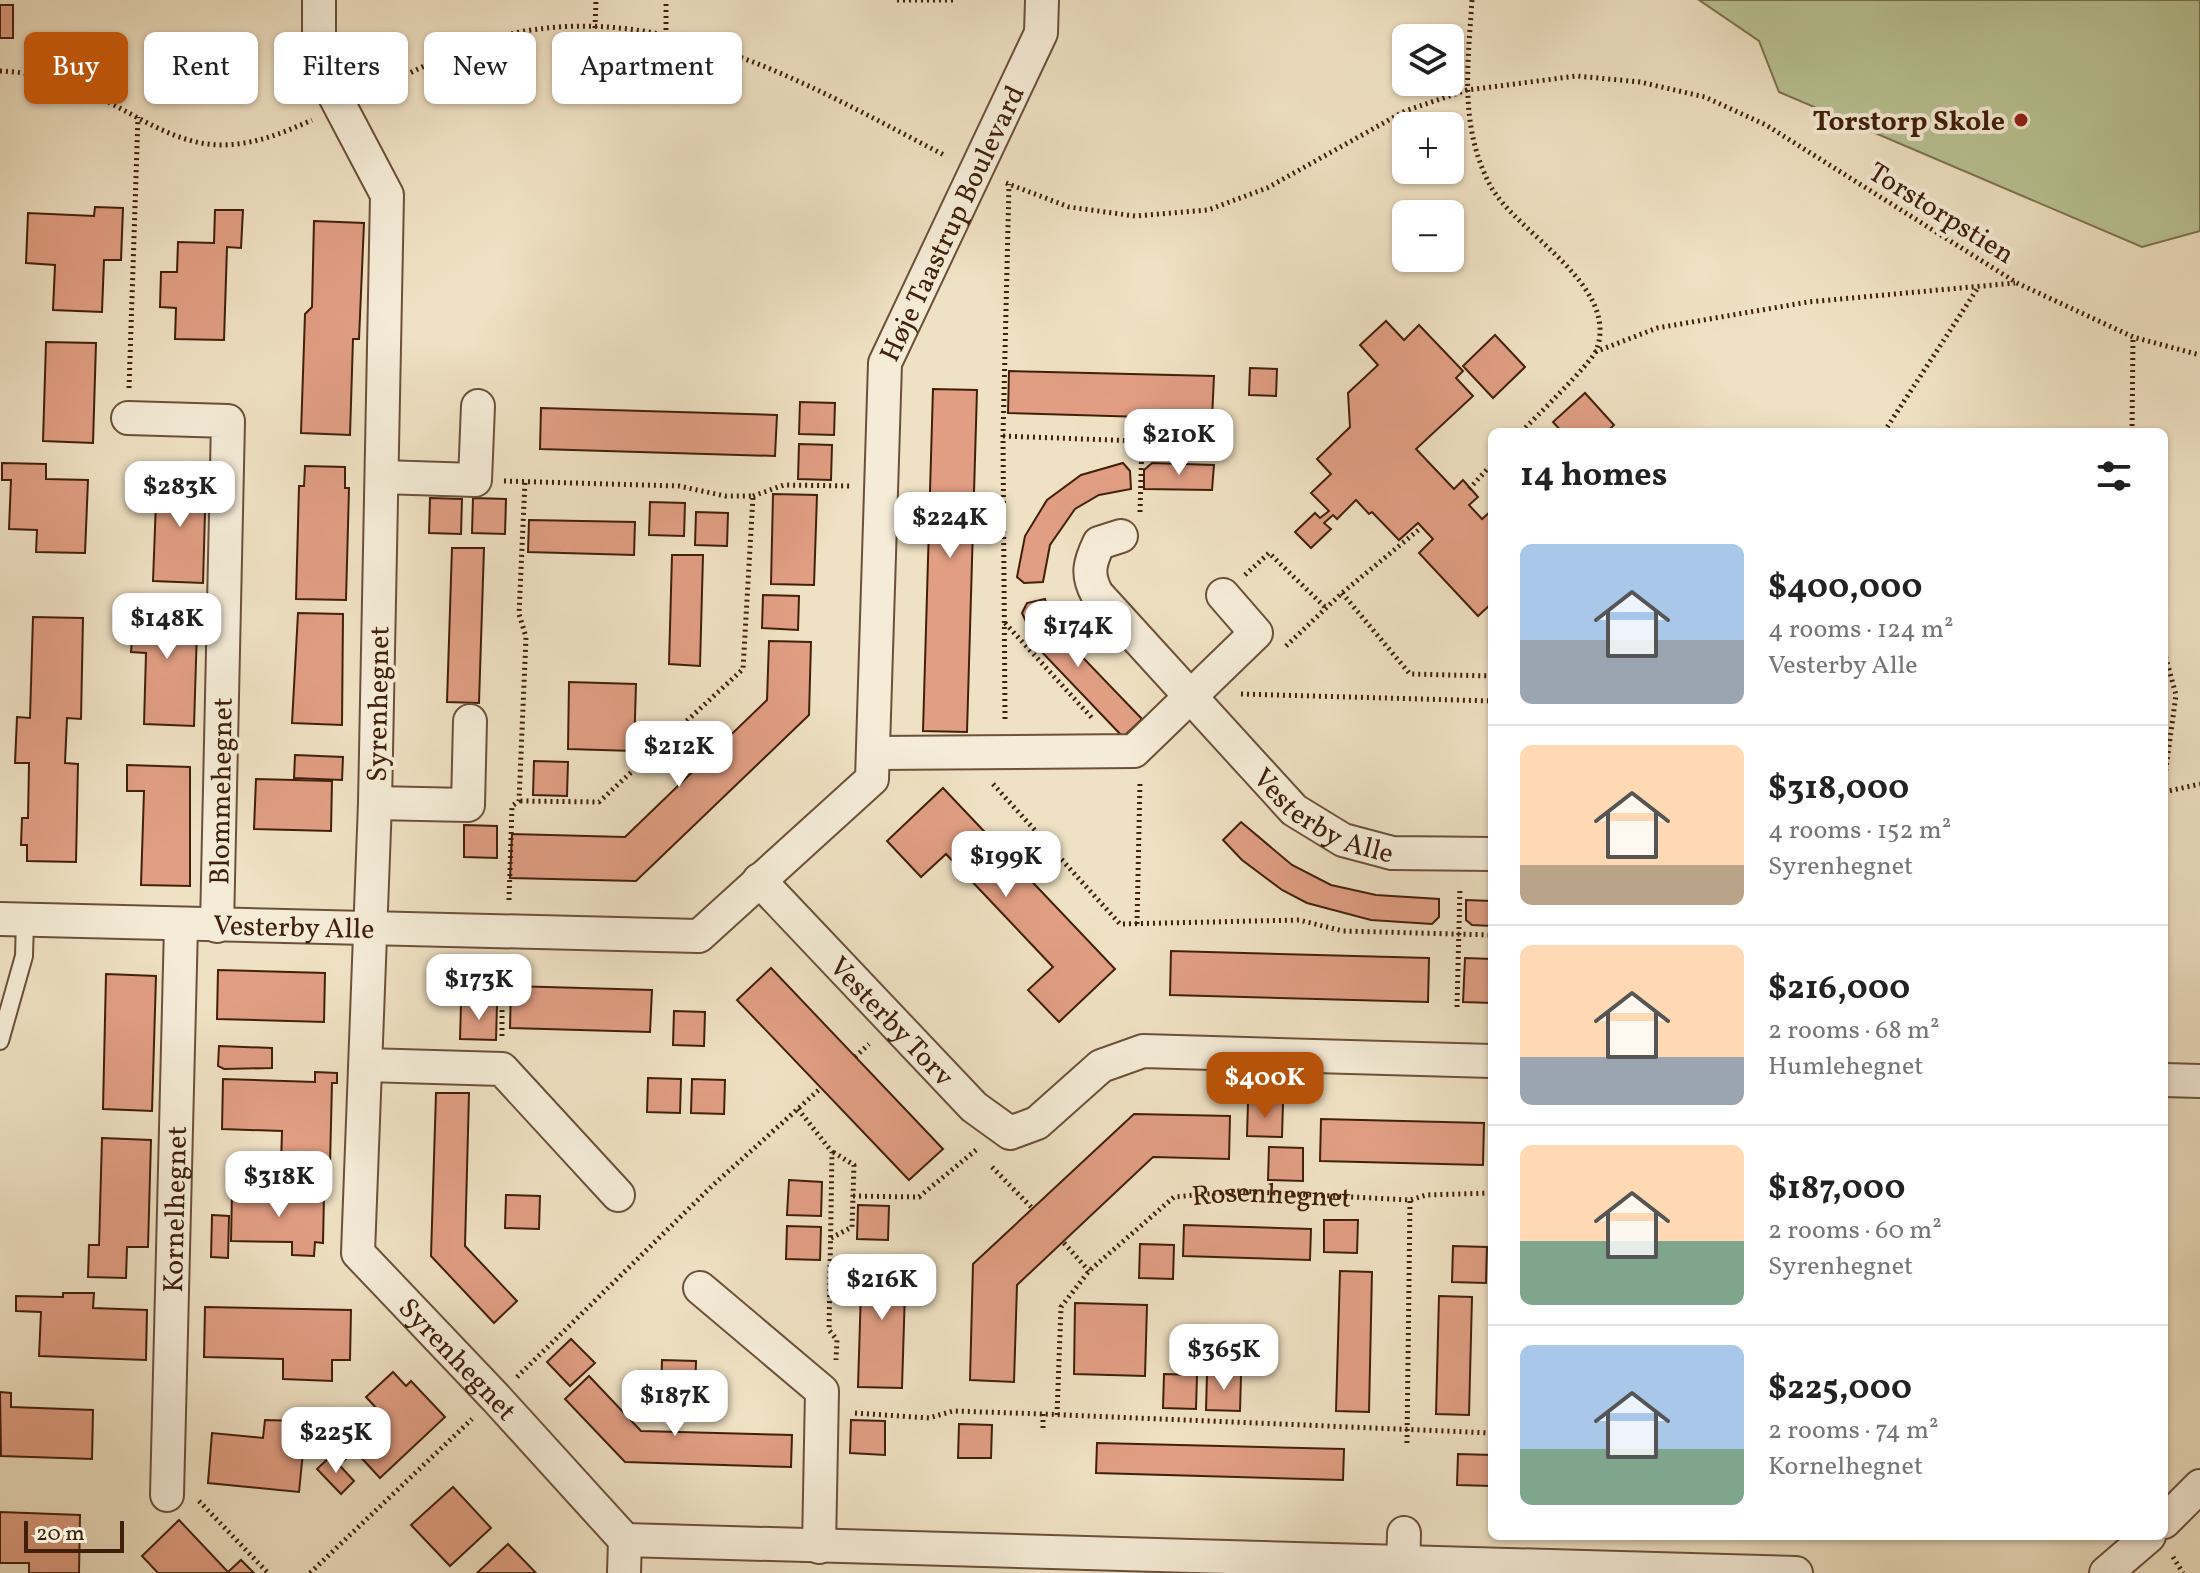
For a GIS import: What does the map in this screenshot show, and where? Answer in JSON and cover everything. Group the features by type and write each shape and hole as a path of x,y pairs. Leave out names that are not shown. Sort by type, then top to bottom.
{"street":[{"name":"Syrenhegnet","path":"319,0 319,66 387,195 375,803 358,1253 625,1540"},
{"name":"Høje Taastrup Boulevard","path":"759,880 872,779 885,363 1041,33 1042,0"},
{"path":"382,477 475,480 478,406"},
{"name":"Blommehegnet","path":"128,418 228,421 217,926"},
{"name":"Vesterby Alle","path":"1121,536 1099,543 1090,561 1089,580 1097,594 1189,699 1294,810 1343,840 1392,853 1476,854"},
{"path":"875,753 1134,751 1256,633 1223,595"},
{"path":"375,803 468,805 470,721"},
{"name":"Vesterby Alle","path":"13,920 699,936 759,880"},
{"name":"Vesterby Torv","path":"759,880 974,1107 1010,1133 1037,1123 1101,1066 1143,1051 1488,1061"},
{"name":"Kornelhegnet","path":"167,1495 181,925"},
{"path":"366,1065 502,1069 618,1195"},
{"path":"2168,1080 2200,1081"},
{"path":"700,1288 822,1401 819,1547"},
{"path":"2168,1518 2200,1486"},
{"path":"624,1573 625,1540 819,1547 1404,1556 1774,1566"},
{"path":"2106,1573 2144,1540"}],"lane":[{"path":"0,1041 24,956 13,920"}],"path":[{"path":"595,28 596,0"},
{"path":"666,0 666,32"},
{"path":"897,0 955,0"},
{"path":"1472,0 1467,90 1472,144 1492,188 1578,278 1599,318 1595,352"},
{"name":"Torstorpstien","path":"0,71 28,72 79,89 173,135 222,145 272,138 458,51 525,31 595,28 630,32"},
{"name":"Torstorpstien","path":"742,58 787,74 977,171 1009,184 1069,207 1135,216 1208,210 1267,188 1405,111 1467,90 1577,76 1640,82 1705,97 1766,125 2017,283 2133,337 2200,355"},
{"path":"128,418 138,117"},
{"path":"1004,752 1003,436 1009,184"},
{"path":"1525,428 1595,352 1657,328 1808,302 2017,283"},
{"path":"1887,428 1979,286"},
{"path":"2132,428 2133,337"},
{"path":"1003,436 1191,443"},
{"path":"1121,536 1140,518 1142,441"},
{"path":"1469,489 1488,468"},
{"path":"475,480 679,486 725,496 753,496 784,485 882,487"},
{"path":"519,801 526,637 519,614 525,481"},
{"path":"502,1069 512,806 519,801 599,802 743,669 753,496"},
{"path":"1223,595 1269,553 1326,608"},
{"path":"1342,593 1410,674 1488,676"},
{"path":"2168,666 2176,695 2168,754"},
{"path":"1236,694 1488,701"},
{"path":"992,783 1120,924 1299,920 1343,931 1488,935"},
{"path":"2168,791 2200,784"},
{"path":"1457,1007 1460,934 1476,854"},
{"path":"310,1573 623,1277 712,1186 821,1088"},
{"path":"798,1109 832,1152 854,1165 852,1227 831,1238"},
{"path":"853,1196 919,1197 976,1150"},
{"path":"832,1152 829,1330 837,1340 834,1382 822,1401 929,1418 953,1411 1488,1433"},
{"path":"992,1167 1033,1209"},
{"name":"Rosenhegnet","path":"1057,1415 1061,1307 1089,1271 1174,1197 1238,1191 1410,1200 1426,1195 1488,1193"},
{"path":"1407,1443 1410,1200"},
{"path":"1064,1243 1089,1271"},
{"path":"1043,1414 1043,1430"},
{"path":"167,1495 194,1496 268,1573"}],"green space":[{"name":"Torstorp Skole","path":"1699,0 2200,0 2200,231 2142,247 1779,92 1759,41"}],"building":[{"path":"0,5 13,5 13,38 0,38"},
{"path":"95,207 123,208 121,260 104,260 102,312 53,310 55,265 26,263 28,213 94,216"},
{"path":"215,210 243,210 241,248 227,247 224,340 175,339 176,308 160,307 161,272 177,272 178,242 214,243"},
{"path":"314,221 364,223 359,339 353,339 350,435 301,433 305,314 312,307"},
{"path":"1386,321 1404,340 1419,325 1463,371 1456,378 1473,396 1416,449 1454,489 1463,480 1478,497 1469,505 1482,519 1488,514 1488,607 1478,616 1419,553 1433,539 1418,523 1399,540 1356,500 1337,519 1333,515 1324,523 1331,529 1311,548 1295,532 1315,513 1320,518 1329,511 1311,493 1331,474 1317,459 1350,427 1348,393 1378,365 1360,345"},
{"path":"1495,335 1525,367 1493,398 1463,366"},
{"path":"46,342 96,343 93,443 43,441"},
{"path":"1250,368 1277,369 1276,396 1249,395"},
{"path":"1009,371 1214,376 1212,419 1008,413"},
{"path":"933,389 977,390 967,732 923,731"},
{"path":"1585,393 1614,425 1611,428 1558,428 1553,422"},
{"path":"800,402 835,403 834,435 799,434"},
{"path":"541,408 777,415 775,456 540,449"},
{"path":"799,444 832,445 831,480 798,479"},
{"path":"2,463 46,464 46,479 88,480 85,553 36,552 37,530 9,529 11,480 2,480"},
{"path":"1123,463 1130,471 1131,489 1099,495 1075,509 1050,545 1043,582 1024,583 1017,577 1025,536 1047,500 1081,475"},
{"path":"1152,463 1214,465 1212,490 1144,489 1144,470"},
{"path":"305,466 345,467 345,488 349,488 346,600 296,599 299,486 304,486"},
{"path":"157,475 206,477 203,583 153,581"},
{"path":"773,494 817,495 814,585 771,584"},
{"path":"430,498 462,499 461,534 429,533"},
{"path":"473,498 506,499 505,534 472,533"},
{"path":"650,502 685,503 684,536 649,535"},
{"path":"696,512 728,513 727,546 695,545"},
{"path":"529,520 635,522 634,555 528,552"},
{"path":"452,548 484,548 479,703 447,702"},
{"path":"672,555 703,555 700,666 669,664"},
{"path":"763,595 799,596 798,630 762,628"},
{"path":"135,599 188,601 187,628 197,629 194,726 144,724 146,653 131,652"},
{"path":"1045,599 1051,618 1062,636 1142,719 1123,737 1038,648 1022,613 1027,603"},
{"path":"298,613 343,614 342,725 292,723"},
{"path":"33,617 83,618 81,719 67,718 65,763 78,764 76,862 27,861 27,845 21,845 22,818 28,818 29,763 15,763 17,717 30,718"},
{"path":"769,641 811,642 809,715 636,881 510,878 512,834 625,837 767,700"},
{"path":"569,682 636,684 634,751 568,749"},
{"path":"295,755 343,757 342,780 294,778"},
{"path":"534,761 568,762 567,796 533,795"},
{"path":"127,765 190,767 190,886 141,885 144,791 127,791"},
{"path":"256,779 332,781 331,831 254,829"},
{"path":"943,788 1115,969 1059,1022 1028,990 1053,967 946,854 921,877 887,841"},
{"path":"1241,822 1292,865 1331,885 1376,895 1439,899 1439,917 1432,924 1371,920 1307,903 1282,890 1242,860 1223,840"},
{"path":"464,825 497,826 497,858 464,857"},
{"path":"1466,900 1488,901 1488,926 1472,925 1466,920"},
{"path":"1171,951 1429,958 1428,1002 1170,995"},
{"path":"1465,958 1488,959 1488,1003 1463,1002"},
{"path":"771,968 943,1149 909,1180 737,1000"},
{"path":"218,970 325,973 324,1022 217,1019"},
{"path":"106,974 156,976 152,1111 103,1109"},
{"path":"511,986 652,990 650,1032 510,1028"},
{"path":"461,1004 497,1004 496,1040 460,1039"},
{"path":"674,1011 705,1012 704,1046 673,1045"},
{"path":"219,1046 272,1048 272,1068 224,1069 218,1066"},
{"path":"315,1072 337,1073 337,1083 332,1083 330,1165 281,1164 282,1131 222,1129 223,1079 315,1082"},
{"path":"648,1078 681,1079 680,1113 647,1112"},
{"path":"692,1079 725,1080 724,1114 691,1113"},
{"path":"436,1093 469,1093 465,1246 517,1301 494,1323 431,1256"},
{"path":"1248,1102 1283,1103 1282,1137 1247,1136"},
{"path":"1134,1114 1230,1116 1229,1159 1153,1157 1017,1285 1014,1382 970,1380 973,1264"},
{"path":"1321,1119 1484,1123 1483,1165 1320,1161"},
{"path":"102,1138 151,1140 148,1247 127,1247 126,1278 88,1277 89,1245 99,1245"},
{"path":"1269,1147 1303,1148 1303,1181 1268,1180"},
{"path":"789,1180 822,1182 821,1216 787,1215"},
{"path":"232,1191 324,1193 323,1243 315,1242 314,1256 292,1255 292,1242 231,1241"},
{"path":"506,1195 540,1196 539,1229 505,1228"},
{"path":"858,1205 889,1206 888,1240 857,1239"},
{"path":"212,1215 229,1216 228,1258 211,1257"},
{"path":"1324,1220 1358,1220 1357,1253 1324,1252"},
{"path":"1184,1225 1311,1229 1310,1260 1183,1256"},
{"path":"787,1226 821,1227 820,1260 786,1259"},
{"path":"1140,1244 1174,1245 1173,1279 1139,1278"},
{"path":"1453,1246 1487,1247 1486,1283 1452,1282"},
{"path":"862,1257 906,1258 902,1388 858,1387"},
{"path":"1340,1271 1372,1272 1369,1412 1336,1411"},
{"path":"63,1293 94,1293 93,1308 147,1310 146,1360 39,1356 41,1312 16,1311 16,1296 63,1297"},
{"path":"1439,1296 1472,1297 1469,1415 1436,1414"},
{"path":"1075,1303 1147,1305 1145,1376 1074,1374"},
{"path":"205,1307 351,1310 350,1360 332,1360 332,1381 283,1379 283,1359 204,1357"},
{"path":"571,1339 595,1363 570,1386 547,1362"},
{"path":"662,1360 696,1361 695,1395 661,1394"},
{"path":"393,1372 406,1386 411,1381 445,1417 380,1478 355,1451 340,1464 308,1429 322,1416 346,1442 379,1411 366,1397"},
{"path":"1164,1374 1197,1375 1196,1409 1163,1408"},
{"path":"1207,1374 1241,1375 1240,1411 1206,1410"},
{"path":"589,1376 641,1431 792,1435 791,1467 625,1462 565,1399"},
{"path":"0,1392 11,1393 11,1407 93,1410 92,1459 1,1456"},
{"path":"265,1420 298,1421 296,1442 304,1442 299,1492 208,1483 212,1433 263,1438"},
{"path":"851,1420 885,1421 885,1455 850,1453"},
{"path":"959,1424 992,1425 991,1458 958,1458"},
{"path":"1097,1443 1344,1449 1343,1480 1096,1473"},
{"path":"1458,1454 1488,1455 1488,1486 1457,1485"},
{"path":"331,1456 354,1481 341,1494 317,1469"},
{"path":"453,1487 491,1528 450,1566 411,1525"},
{"path":"0,1512 80,1515 79,1573 29,1573 29,1563 0,1563"},
{"path":"179,1520 228,1572 241,1560 254,1573 158,1573 142,1556"},
{"path":"508,1544 536,1573 477,1573"}],"place":[{"name":"Torstorp Skole","path":"2021,120"}]}
